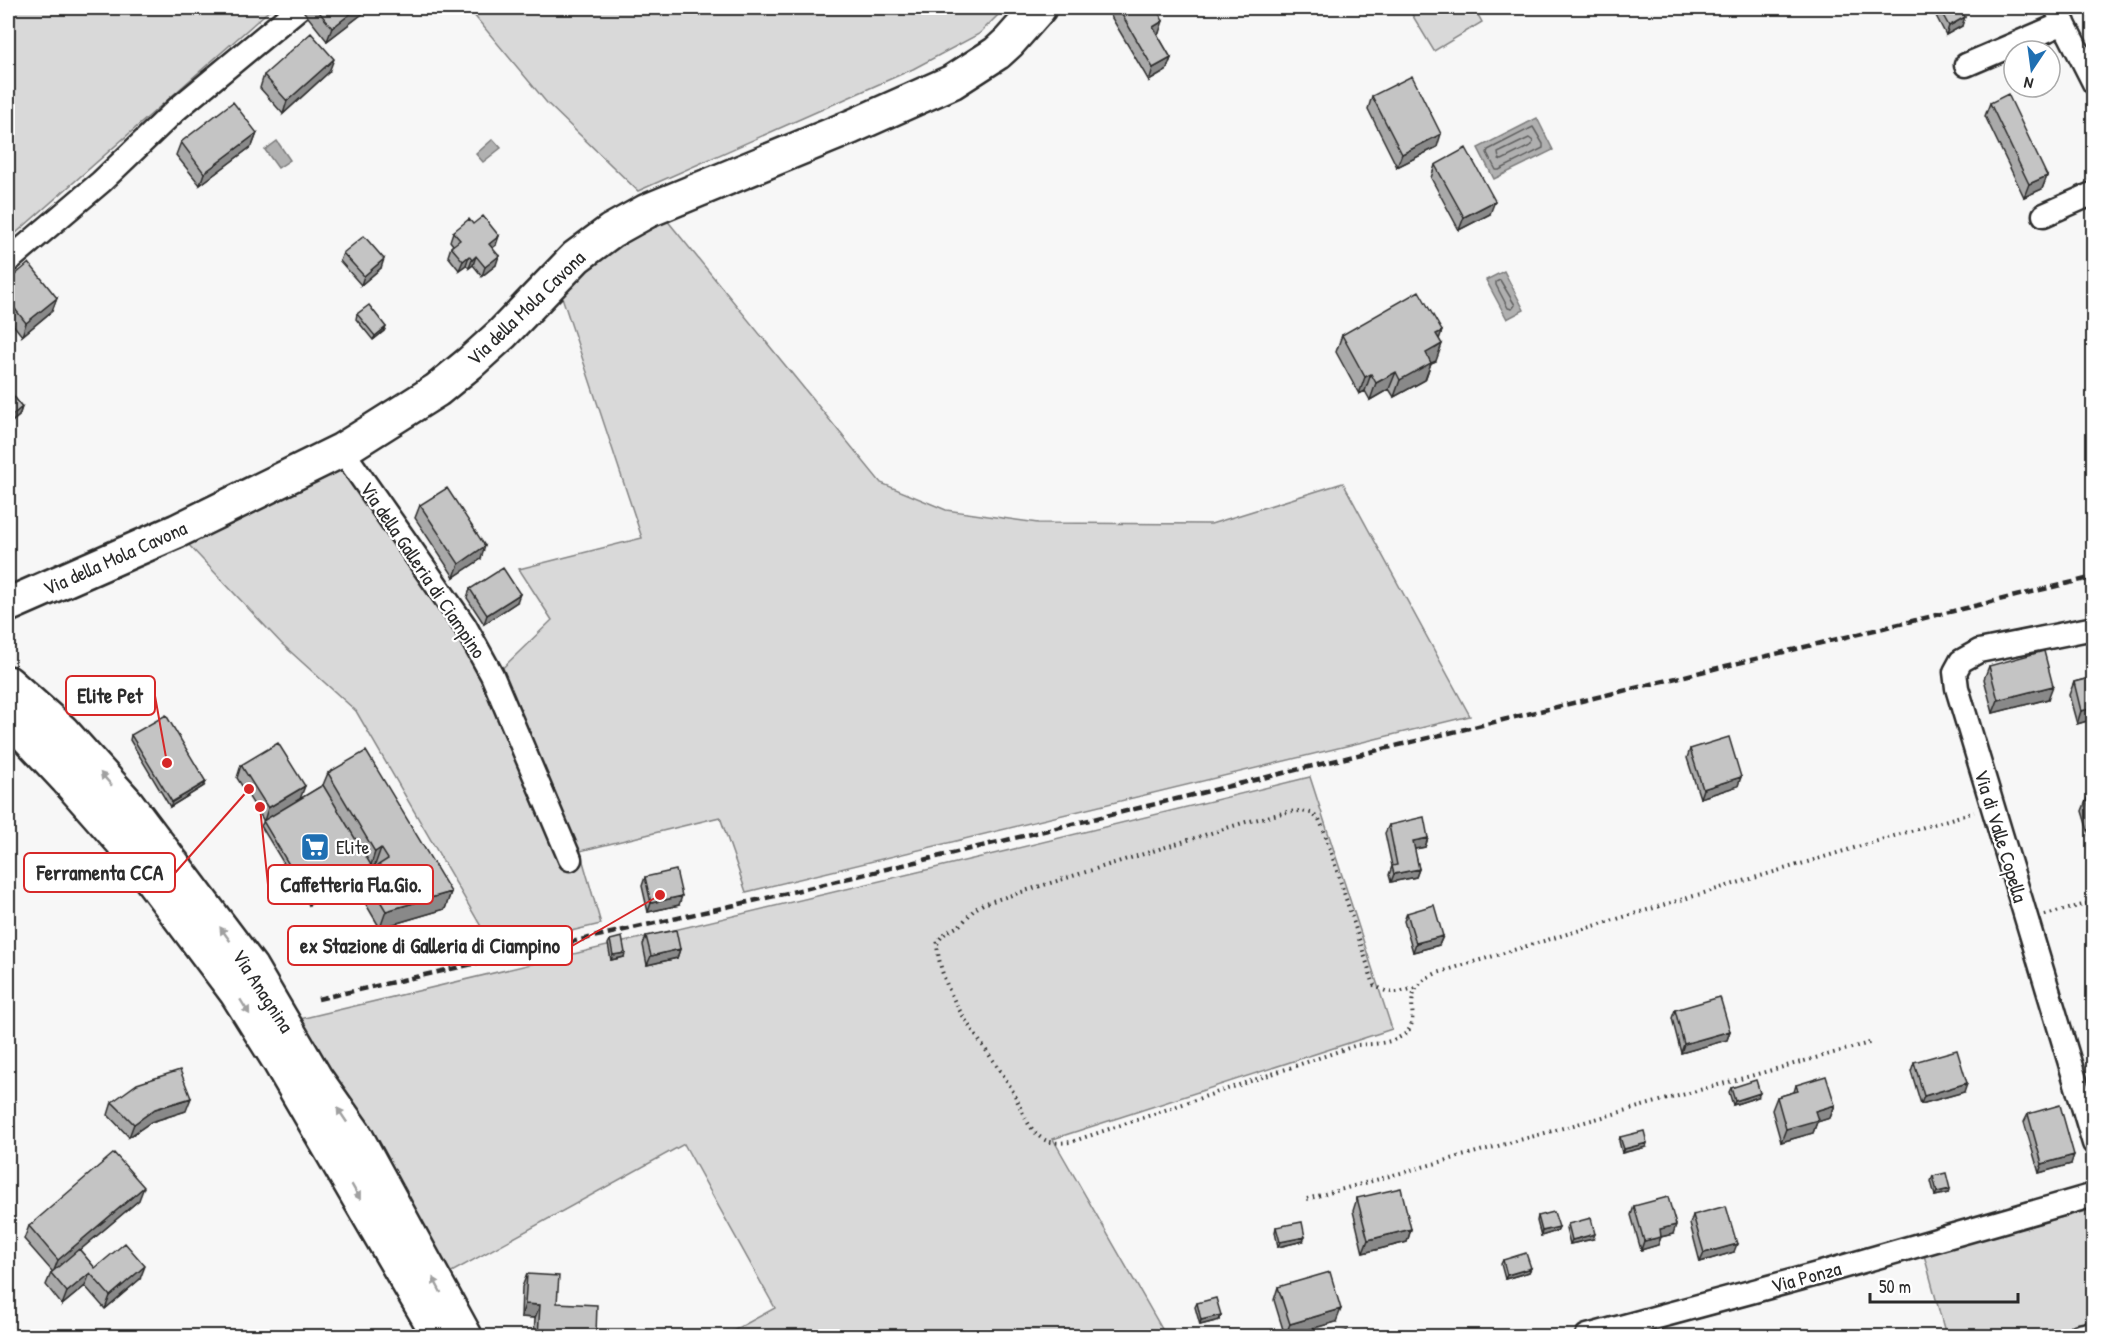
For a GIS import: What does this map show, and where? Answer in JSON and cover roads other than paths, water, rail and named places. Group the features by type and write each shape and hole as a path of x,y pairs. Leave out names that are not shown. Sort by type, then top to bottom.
{"main road":[{"name":"Via della Mola Cavona","path":"8,605 177,531 342,450 436,390 470,363 502,334 576,257 611,231 647,211 952,82 997,53 1039,8"},
{"name":"Via Anagnina","path":"8,683 50,719 91,762 142,822 176,889 440,1336"},
{"name":"Via Anagnina","path":"8,716 98,813 176,889 251,968 316,1078 354,1133 465,1336"}],"street":[{"path":"8,261 101,182 177,110 299,8"},
{"path":"1966,65 2060,15 2094,83"},
{"path":"2044,215 2094,193"},
{"name":"Via della Galleria di Ciampino","path":"342,450 471,636 492,675 570,859"},
{"name":"Via di Valle Copella","path":"2094,628 1979,651 1961,661 1955,672 1957,688 1992,807 2094,1143"},
{"name":"Via Ponza","path":"1587,1336 1853,1264 2094,1195"},
{"path":"2079,1336 2094,1333"}],"water":[{"path":"1537,118 1553,150 1494,179 1478,148"},
{"path":"493,139 501,148 483,162 476,154"},
{"path":"277,141 290,160 278,168 265,150"},
{"path":"1504,271 1524,310 1507,319 1486,280"}],"railway":[{"path":"318,999 775,896 2094,577"}],"place":[{"name":"Elite Pet","path":"167,763"},
{"name":"Ferramenta CCA","path":"249,789"},
{"name":"Caffetteria Fla.Gio.","path":"260,807"},
{"name":"Elite","path":"315,847"},
{"name":"ex Stazione di Galleria di Ciampino","path":"660,895"}]}
